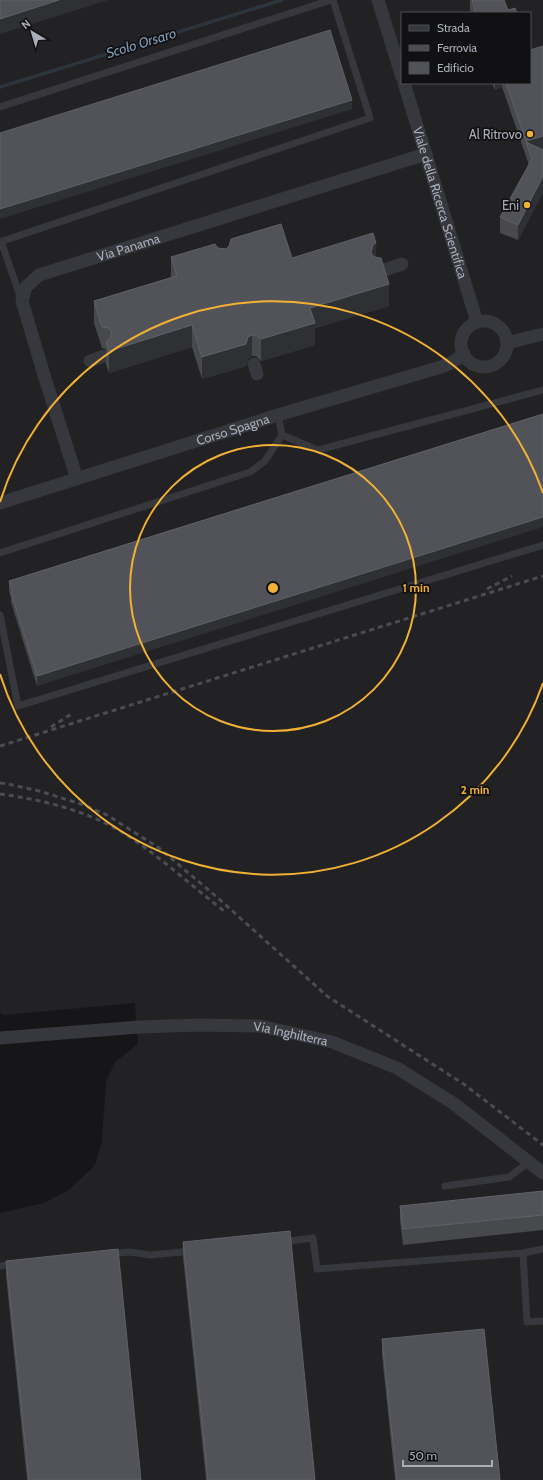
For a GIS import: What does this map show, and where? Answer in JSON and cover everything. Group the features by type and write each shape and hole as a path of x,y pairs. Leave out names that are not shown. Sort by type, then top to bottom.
{"street":[{"path":"378,0 401,74"},
{"name":"Viale della Ricerca Scientifica","path":"404,84 477,322"},
{"name":"Via Panama","path":"22,301 26,287 39,275 426,154"},
{"path":"379,272 402,264"},
{"path":"22,301 78,479"},
{"path":"489,321 502,328 506,335 507,343 507,349 504,356 492,365 480,366 472,363 462,350 462,339 464,332 477,322 489,321"},
{"path":"507,343 543,334"},
{"name":"Corso Spagna","path":"0,502 78,479 278,415 441,367 451,363 464,354"},
{"path":"90,361 104,356"},
{"name":"Via Inghilterra","path":"0,1038 139,1027 199,1025 260,1026 332,1042 396,1068 453,1103 543,1173"}],"lane":[{"path":"0,107 332,0 370,118 0,242 22,301"},
{"path":"282,435 318,450 543,390"},
{"path":"0,553 250,472 265,461 282,435 278,415"},
{"path":"0,615 18,706 543,545"},
{"path":"445,1186 509,1177 529,1162"},
{"path":"274,1242 313,1238 317,1269 522,1253 543,1250"},
{"path":"100,1255 130,1252 150,1255 196,1250"},
{"path":"522,1253 527,1322 543,1321"},
{"path":"0,1266 23,1263"}],"shaded area":[{"path":"0,0 543,0 543,1480 0,1480 0,1213 44,1203 70,1189 95,1165 102,1141 106,1081 116,1061 138,1044 135,1003 3,1015 0,1013"}],"building":[{"path":"0,0 59,0 0,19"},
{"path":"472,0 504,0 508,10 515,8 517,12 476,12"},
{"path":"330,30 352,100 0,209 0,133"},
{"path":"543,46 543,136 526,141 506,84 531,84 531,50"},
{"path":"526,142 543,150 543,176 518,225 500,217 532,159"},
{"path":"281,224 292,258 373,233 376,243 373,245 371,253 374,257 381,258 389,284 310,308 315,323 261,339 256,335 252,335 248,337 246,344 202,357 192,325 109,351 106,342 110,339 112,332 109,328 102,327 94,301 177,276 171,257 215,244 218,248 226,249 229,246 231,239"},
{"path":"543,414 543,517 37,676 9,581"},
{"path":"543,1191 543,1215 403,1229 400,1206"},
{"path":"290,1231 315,1480 208,1480 183,1242"},
{"path":"118,1249 141,1480 29,1480 6,1261"},
{"path":"484,1329 500,1480 397,1480 382,1339"}],"waterway":[{"name":"Scolo Orsaro","path":"0,87 282,0"}],"railway":[{"path":"487,589 512,576"},
{"path":"0,746 543,576"},
{"path":"51,727 73,713"},
{"path":"0,783 39,791 81,804 107,815 159,848 218,898 327,996 465,1085 543,1145"},
{"path":"0,794 68,808 101,821 131,838 155,855 224,911"}],"place":[{"name":"Al Ritrovo","path":"530,134"},
{"name":"Eni","path":"527,205"}]}
